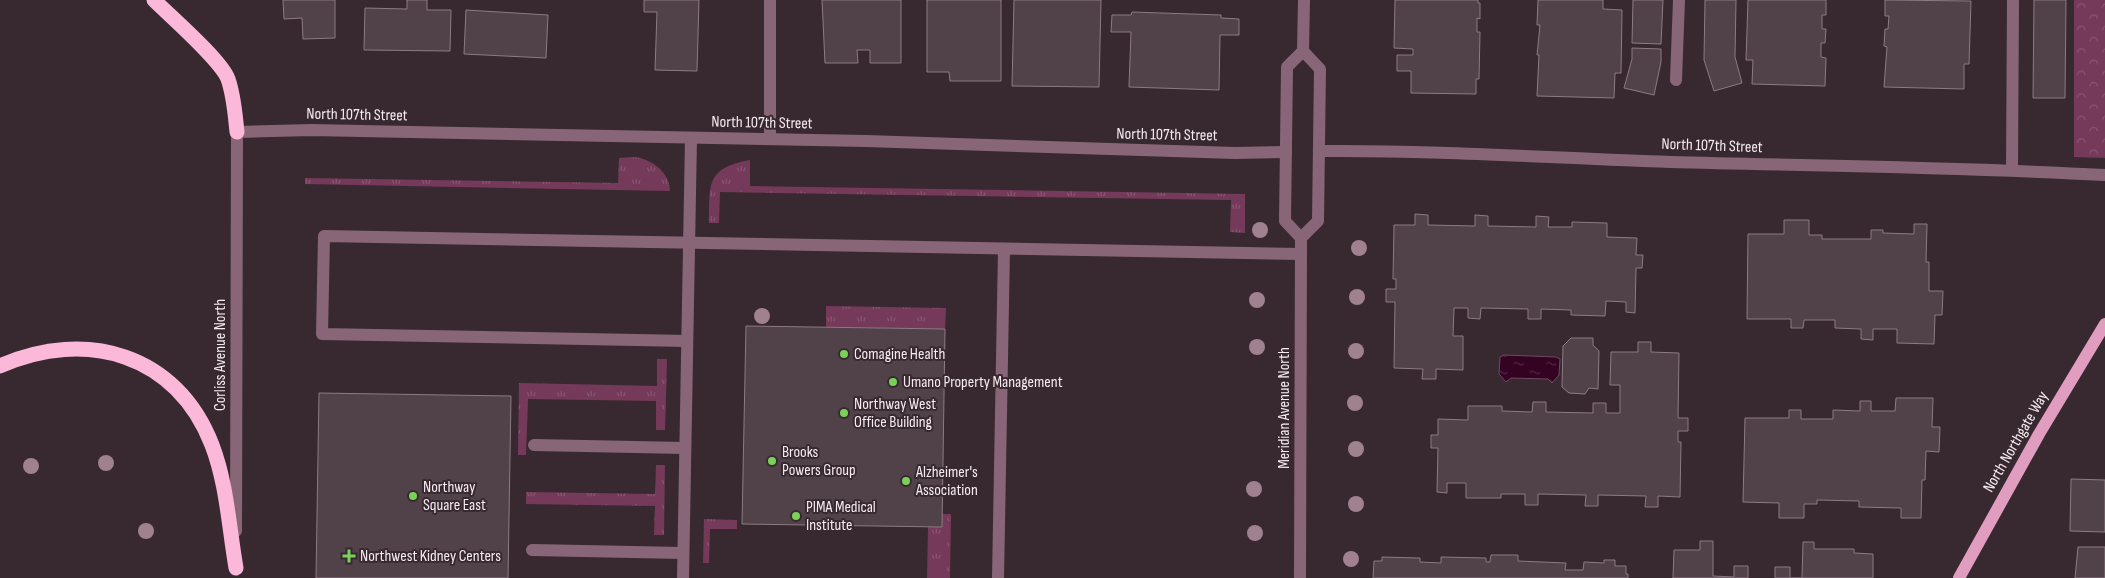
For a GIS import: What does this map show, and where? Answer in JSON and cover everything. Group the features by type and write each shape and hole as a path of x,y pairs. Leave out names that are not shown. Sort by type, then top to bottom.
{"highway":[{"path":"154,0 211,56 227,77 234,104 237,132"},
{"path":"0,366 29,355 75,348 121,354 162,376 190,403 198,415 212,446 219,466 236,573"}],"main road":[{"name":"North Northgate Way","path":"1959,578 2039,434 2105,324"}],"street":[{"path":"770,0 770,139"},
{"path":"1303,51 1320,69 1318,222 1302,238 1285,221 1287,67 1303,51 1304,0"},
{"path":"1676,80 1679,0"},
{"path":"2012,170 2013,0"},
{"name":"North 107th Street","path":"237,132 311,130 770,139 1130,150 1286,152"},
{"name":"Corliss Avenue North","path":"236,573 237,132"},
{"path":"683,578 691,138"},
{"name":"North 107th Street","path":"1318,151 1385,150 1669,162 2012,170 2105,175"},
{"path":"687,341 322,334 324,236 1301,254"},
{"name":"Meridian Avenue North","path":"1300,578 1302,238"},
{"path":"998,578 1004,249"},
{"path":"534,445 685,448"},
{"path":"532,550 683,553"}],"green space":[{"path":"2074,0 2105,0 2105,158 2074,157"},
{"path":"619,158 637,158 648,161 658,167 668,180 670,191 305,184 305,178 618,183"},
{"path":"750,160 750,186 1245,194 1245,233 1230,232 1231,200 720,192 719,223 709,223 713,180 725,168 735,163"},
{"path":"826,306 946,308 945,329 826,327"},
{"path":"657,359 667,359 665,430 656,430 656,401 528,399 526,455 518,455 519,383 657,386"},
{"path":"656,465 665,465 664,535 654,535 655,506 526,504 526,492 655,494"},
{"path":"942,514 951,514 950,578 927,578 928,527 942,527"},
{"path":"704,519 737,520 737,529 710,529 709,563 703,563"}],"water":[{"path":"1504,355 1556,357 1560,359 1559,375 1552,383 1548,379 1511,378 1506,382 1499,374 1500,357"}],"building":[{"path":"283,0 335,0 335,38 303,39 302,18 284,19"},
{"path":"407,0 427,0 427,10 451,10 450,51 364,50 365,8 407,9"},
{"path":"644,0 699,0 697,71 655,70 657,12 644,12"},
{"path":"822,0 901,0 901,63 870,63 870,50 857,50 858,63 825,63"},
{"path":"927,0 1001,0 1001,81 950,81 949,72 927,72"},
{"path":"1014,0 1101,0 1099,87 1012,86"},
{"path":"1395,0 1478,0 1478,3 1480,3 1480,19 1477,18 1477,32 1480,32 1479,79 1476,79 1476,94 1411,93 1411,71 1397,71 1397,55 1413,55 1413,49 1394,48"},
{"path":"1538,0 1603,0 1603,9 1622,10 1621,73 1615,73 1614,98 1537,96 1539,55 1537,55 1540,25 1537,25"},
{"path":"1633,0 1663,0 1661,44 1632,43"},
{"path":"1705,0 1736,0 1735,57 1742,83 1714,91 1704,60"},
{"path":"1748,0 1826,0 1826,15 1822,15 1822,29 1826,29 1825,43 1821,43 1821,57 1826,58 1825,86 1752,84 1753,60 1746,60"},
{"path":"1885,0 1971,1 1969,64 1964,64 1964,89 1884,87 1887,47 1884,46 1885,29 1888,29 1889,16 1885,16"},
{"path":"2034,0 2066,0 2065,98 2033,98"},
{"path":"466,10 548,15 546,58 464,54"},
{"path":"1132,12 1221,15 1221,18 1239,19 1239,35 1220,35 1219,90 1129,87 1131,32 1111,32 1112,15 1131,15"},
{"path":"1632,48 1661,49 1661,62 1654,95 1624,88 1632,59"},
{"path":"1415,214 1428,215 1428,225 1475,226 1475,215 1488,216 1488,226 1536,227 1536,216 1549,217 1548,227 1572,227 1572,222 1607,223 1607,237 1637,238 1636,255 1643,255 1642,268 1636,268 1635,313 1626,312 1626,302 1606,301 1605,316 1571,315 1571,310 1541,309 1541,319 1528,319 1528,309 1481,308 1480,319 1468,318 1468,308 1454,308 1453,336 1463,336 1463,370 1436,369 1436,379 1422,379 1423,369 1394,368 1395,302 1386,302 1386,289 1396,289 1396,279 1393,279 1394,225 1415,225"},
{"path":"1784,220 1809,220 1809,235 1822,235 1822,239 1871,239 1871,230 1883,230 1883,233 1914,234 1914,224 1927,224 1926,262 1929,262 1929,291 1943,291 1942,315 1935,315 1934,344 1897,343 1897,329 1873,329 1873,340 1861,339 1861,329 1835,328 1835,320 1804,320 1803,328 1791,328 1791,319 1747,319 1748,234 1784,234"},
{"name":"Northway West Office Building","path":"746,326 945,329 942,527 742,524"},
{"path":"1571,338 1593,338 1593,345 1599,351 1598,389 1589,388 1585,394 1569,393 1562,387 1563,346"},
{"path":"1638,342 1651,342 1651,352 1679,353 1678,418 1688,418 1688,431 1678,431 1678,442 1681,442 1680,497 1658,496 1658,507 1645,507 1646,496 1598,495 1598,506 1585,506 1586,495 1538,494 1538,505 1525,505 1525,494 1501,494 1501,498 1466,498 1466,483 1447,483 1447,493 1437,492 1438,448 1431,448 1431,435 1438,435 1438,419 1468,420 1468,406 1502,406 1502,411 1532,412 1533,402 1546,402 1546,412 1593,413 1593,403 1606,403 1606,413 1620,413 1620,385 1610,385 1611,352 1638,352"},
{"name":"Northway Square East","path":"319,393 511,396 508,578 316,578"},
{"path":"1896,398 1933,398 1932,427 1940,427 1939,452 1926,451 1925,480 1922,480 1921,518 1901,518 1901,508 1859,507 1859,501 1817,500 1817,504 1804,504 1804,518 1779,518 1779,503 1743,502 1745,418 1789,418 1789,410 1801,410 1801,419 1833,419 1833,410 1860,411 1860,401 1871,401 1871,411 1895,411"},
{"path":"2071,479 2105,480 2105,532 2070,531"},
{"path":"1700,541 1713,541 1713,576 1734,577 1734,566 1748,566 1748,578 1673,578 1674,550 1700,550"},
{"path":"1803,542 1814,542 1814,549 1854,549 1854,553 1873,554 1873,578 1802,578"},
{"path":"2078,547 2105,547 2105,578 2075,578"},
{"path":"1491,555 1518,555 1518,561 1566,563 1565,570 1583,570 1584,562 1604,563 1604,560 1615,560 1615,566 1626,566 1628,578 1373,578 1374,561 1382,561 1382,557 1420,558 1420,562 1441,563 1441,557 1486,558 1486,562 1490,562"},
{"path":"1775,567 1790,567 1790,578 1775,578"}],"place":[{"name":"Comagine Health","path":"844,354"},
{"name":"Umano Property Management","path":"893,382"},
{"name":"Northway West Office Building","path":"844,413"},
{"name":"Brooks Powers Group","path":"772,461"},
{"name":"Alzheimer's Association","path":"906,481"},
{"name":"Northway Square East","path":"413,496"},
{"name":"PIMA Medical Institute","path":"796,516"},
{"name":"Northwest Kidney Centers","path":"349,556"}]}
